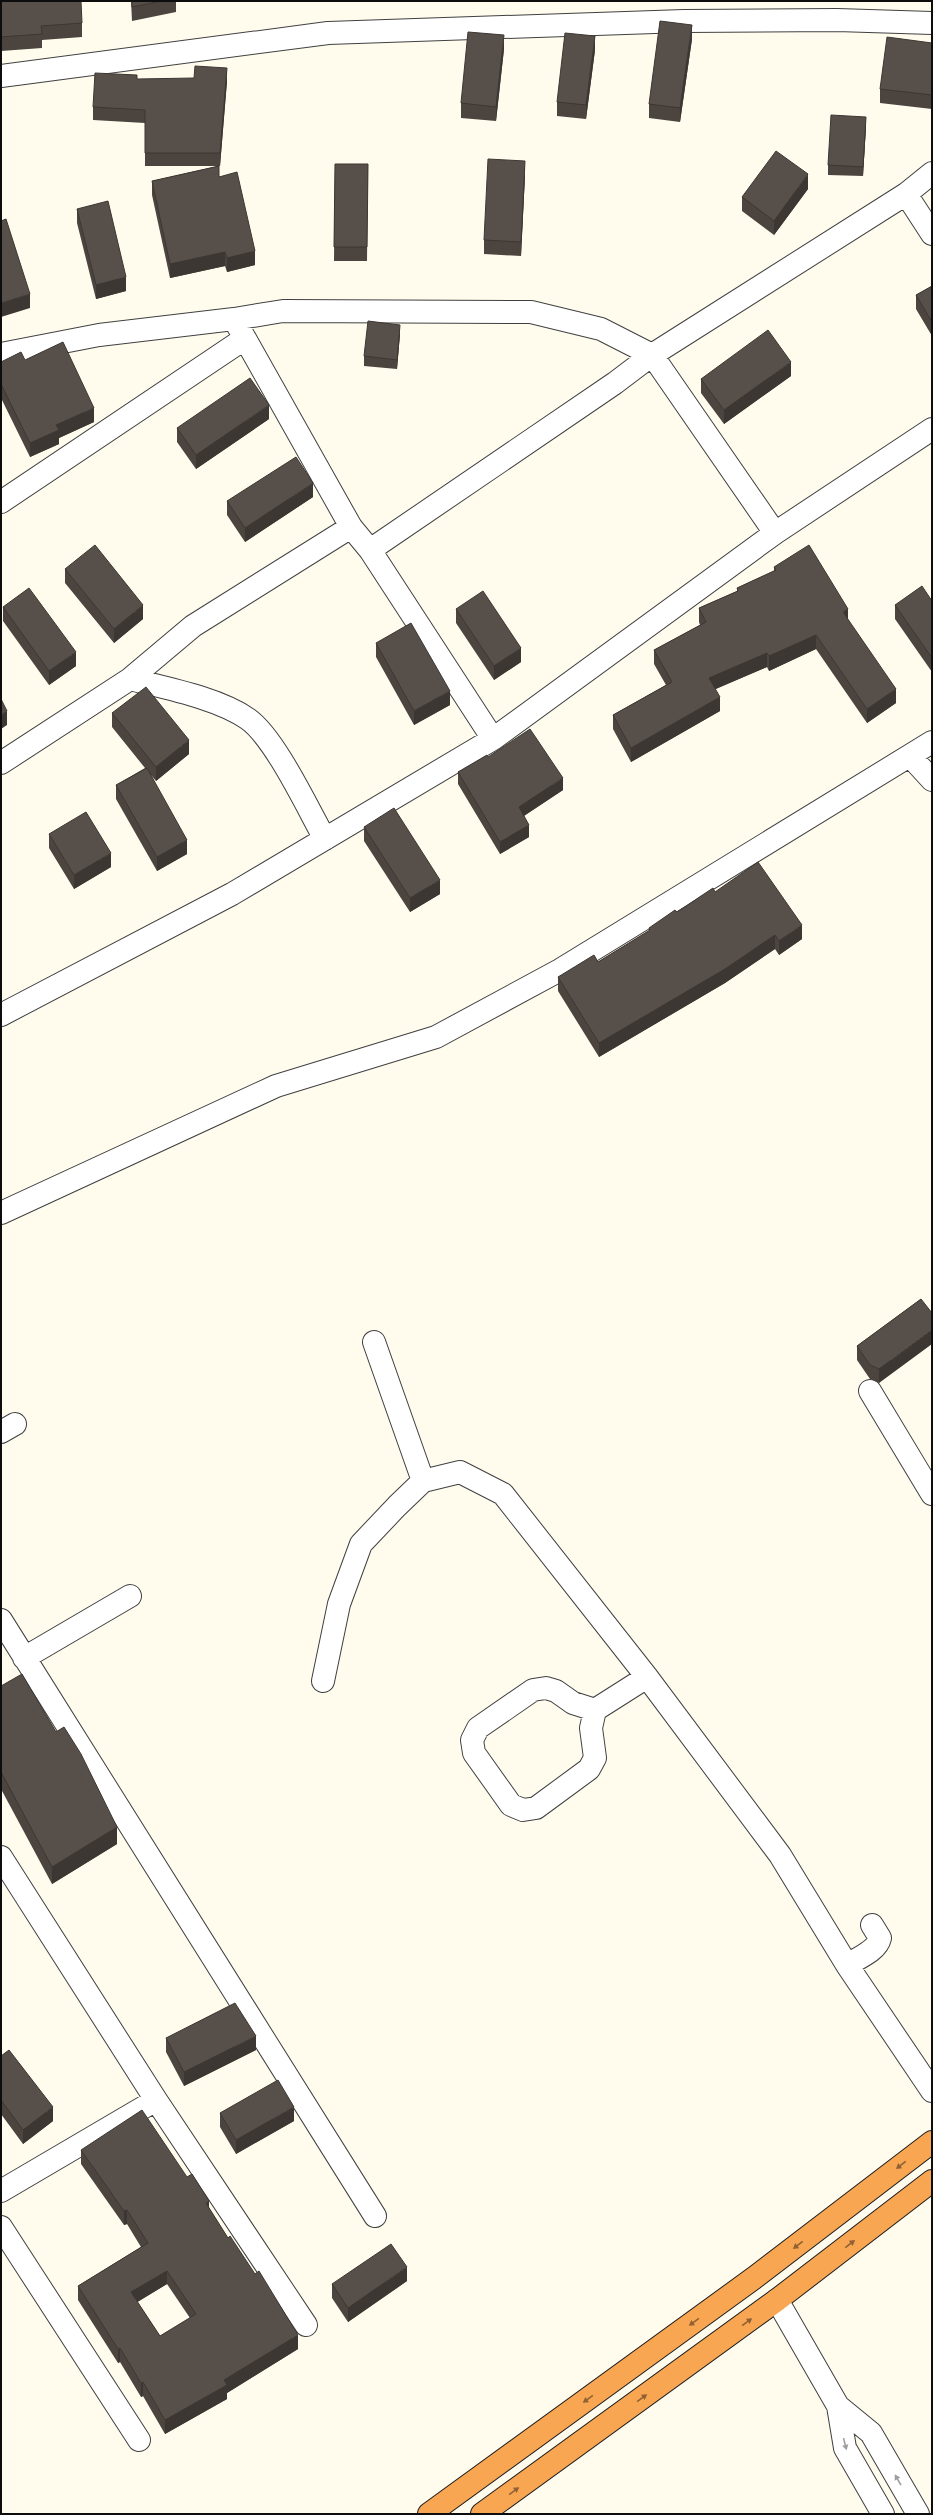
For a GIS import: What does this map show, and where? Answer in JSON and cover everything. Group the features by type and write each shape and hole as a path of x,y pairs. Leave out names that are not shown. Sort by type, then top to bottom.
{"highway":[{"path":"429,2514 754,2278 932,2142"},
{"path":"482,2514 777,2300 932,2181"}],"street":[{"path":"1,76 328,33 684,21 836,20 932,23"},
{"path":"370,550 615,384 652,355 906,194 932,173"},
{"path":"906,194 932,234"},
{"path":"1,354 99,335 234,319 283,310 531,312 601,329 652,355 775,533"},
{"path":"234,319 351,527 370,550 493,739"},
{"path":"1,502 244,338"},
{"path":"1,1015 232,894 493,739 775,533 932,429"},
{"path":"1,763 130,679 193,626 351,527"},
{"path":"130,679 198,697 248,719 266,736 325,839"},
{"path":"1,1213 276,1086 436,1037 560,970 932,742"},
{"path":"910,756 932,780"},
{"path":"374,1342 423,1481"},
{"path":"870,1391 932,1494"},
{"path":"323,1681 339,1604 361,1544 423,1481 460,1472 503,1494 647,1677 780,1855 847,1965 932,2091"},
{"path":"24,1658 130,1596"},
{"path":"1,1620 376,2216"},
{"path":"595,1710 573,1703 556,1691 546,1688 533,1690 478,1728 472,1740 474,1753 511,1805 523,1810 536,1808 589,1769 595,1758 591,1728 595,1710 647,1677"},
{"path":"1,1857 156,2100 306,2325"},
{"path":"847,1965 876,1947 880,1938 872,1925"},
{"path":"1,2191 156,2100"},
{"path":"1,2227 140,2440"},
{"path":"777,2300 838,2406 845,2448 883,2514"},
{"path":"838,2406 871,2433 918,2514"}],"building":[{"path":"1,1 81,1 82,23 41,26 42,34 1,37"},
{"path":"132,1 162,1 132,7"},
{"path":"660,21 692,25 680,108 649,104"},
{"path":"468,32 504,35 496,107 461,103"},
{"path":"565,33 595,36 586,105 557,102"},
{"path":"887,37 932,43 932,95 880,89"},
{"path":"195,66 227,68 220,153 145,153 145,110 93,107 95,73 137,75 137,79 194,78"},
{"path":"831,115 866,117 863,167 828,165"},
{"path":"776,151 808,174 774,221 742,197"},
{"path":"488,159 525,161 521,242 484,240"},
{"path":"335,164 368,164 367,247 334,247"},
{"path":"219,166 219,177 237,172 255,251 227,258 225,252 170,264 152,181"},
{"path":"108,201 126,277 96,285 77,209"},
{"path":"6,219 30,294 1,303 1,221"},
{"path":"932,286 932,322 916,295"},
{"path":"368,321 400,325 397,360 364,356"},
{"path":"768,330 791,362 724,410 701,379"},
{"path":"63,342 94,408 56,425 59,430 30,443 1,384 1,362 21,352 25,360"},
{"path":"250,378 269,405 196,455 177,428"},
{"path":"296,457 313,483 245,528 227,501"},
{"path":"95,545 143,605 114,629 65,569"},
{"path":"809,545 848,609 843,612 896,689 867,709 816,635 769,656 767,653 709,678 720,697 631,748 613,715 672,682 654,650 706,622 699,608 738,591 737,588 776,570 774,567"},
{"path":"922,586 932,601 932,658 895,605"},
{"path":"29,588 76,652 49,671 3,607"},
{"path":"483,591 521,648 494,666 456,609"},
{"path":"411,623 450,691 414,711 376,643"},
{"path":"146,687 189,740 156,767 112,713"},
{"path":"1,699 7,711 1,715"},
{"path":"530,729 563,778 519,807 529,825 500,842 458,772 487,755 488,757"},
{"path":"147,768 187,840 157,857 116,785"},
{"path":"394,808 440,880 410,898 364,827"},
{"path":"86,812 111,853 74,875 49,834"},
{"path":"758,862 802,925 779,941 775,935 725,969 599,1043 558,977 594,955 598,962 650,930 649,928 675,910 677,912 713,888 715,892"},
{"path":"921,1299 932,1313 932,1330 879,1369 870,1365 857,1346"},
{"path":"22,1674 56,1732 64,1727 81,1754 117,1827 52,1867 1,1772 1,1686"},
{"path":"235,2003 256,2036 184,2072 166,2038"},
{"path":"9,2050 53,2107 23,2130 1,2100 1,2056"},
{"path":"278,2080 294,2107 236,2140 220,2113"},
{"path":"142,2110 187,2177 192,2174 209,2201 206,2203 228,2238 230,2236 255,2274 259,2271 298,2335 224,2380 227,2385 165,2420 143,2382 141,2383 120,2348 118,2349 78,2286 148,2243 127,2210 124,2211 81,2150","holes":["167,2271 196,2314 160,2336 131,2292"]},
{"path":"391,2244 407,2267 348,2308 332,2284"}]}
